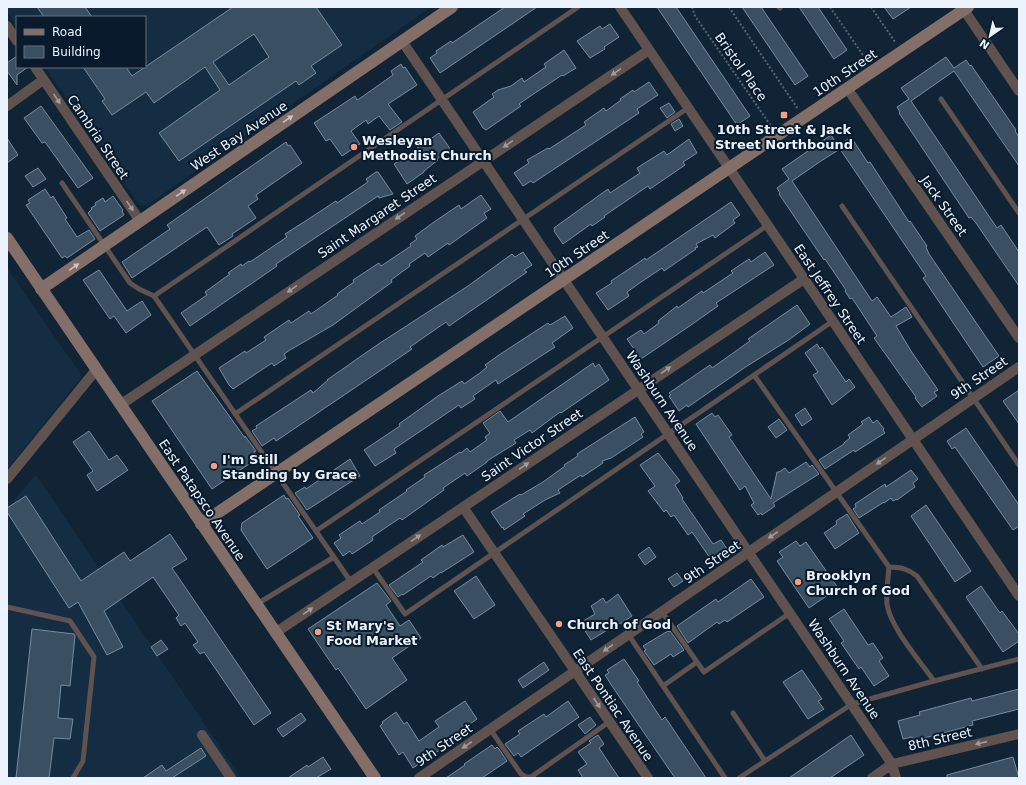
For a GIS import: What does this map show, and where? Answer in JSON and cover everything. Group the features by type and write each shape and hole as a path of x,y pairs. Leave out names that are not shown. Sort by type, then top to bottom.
{"street":[{"name":"West Bay Avenue","path":"42,289 452,7"},
{"name":"East Jeffrey Street","path":"620,7 1019,596"},
{"name":"10th Street","path":"201,524 966,8"},
{"path":"966,8 1019,91"},
{"path":"7,26 16,40"},
{"name":"Washburn Avenue","path":"402,41 852,704 892,764 896,778"},
{"name":"Saint Margaret Street","path":"120,404 649,50"},
{"name":"Cambria Street","path":"36,68 140,221"},
{"path":"7,106 44,80"},
{"name":"Jack Street","path":"847,88 1019,338"},
{"name":"East Patapsco Avenue","path":"7,238 375,778"},
{"name":"Saint Victor Street","path":"276,632 804,278"},
{"name":"9th Street","path":"419,778 1019,367"},
{"path":"7,479 96,370"},
{"name":"East Pontiac Avenue","path":"463,507 648,778"},
{"name":"8th Street","path":"872,778 892,764 1019,734"},
{"path":"202,735 231,778"}],"lane":[{"path":"154,296 578,7"},
{"path":"941,99 1019,213"},
{"path":"235,414 688,108"},
{"path":"62,183 130,283 154,296 351,582"},
{"path":"842,206 1019,465"},
{"path":"316,531 768,225"},
{"path":"373,568 405,614 833,321"},
{"path":"754,374 889,566 887,603 890,616 934,681"},
{"path":"256,605 334,557"},
{"path":"889,566 901,566 917,576 982,669"},
{"path":"7,607 70,621 94,657 83,761 73,778"},
{"path":"662,612 704,672 790,613"},
{"path":"628,634 725,778"},
{"path":"739,778 852,704 1019,659"},
{"path":"663,686 697,662"},
{"path":"733,713 765,761"},
{"path":"490,729 521,774 526,778 531,777 609,722"}],"path":[{"name":"Bristol Place","path":"692,7 695,16 777,136"},
{"name":"Bristol Place","path":"729,7 804,117"},
{"path":"830,7 873,71"},
{"path":"871,7 901,52"}],"shaded area":[{"path":"7,7 431,7 146,206 139,205 46,68 146,68 146,16 16,16 16,24 7,11"},
{"path":"7,268 82,376 7,470"},
{"path":"36,475 241,778 7,778 7,508"}],"building":[{"path":"37,7 85,7 91,16 43,16"},
{"path":"233,7 316,7 342,45 311,66 316,73 299,85 296,81 179,161 159,133 220,90 205,67 154,103 146,92 112,115 102,101 105,99 84,68 127,68 132,76 146,68 146,66","holes":["254,34 269,57 229,85 213,62"]},
{"path":"505,7 537,7 440,73 430,58 437,53 436,51 451,41 452,43"},
{"path":"657,7 676,7 750,116 737,125"},
{"path":"742,7 761,7 808,76 795,85"},
{"path":"799,7 818,7 847,50 834,59"},
{"path":"884,7 911,7 893,19"},
{"path":"610,24 619,37 604,47 605,49 590,58 577,41 600,26 602,29"},
{"path":"564,50 576,68 563,76 562,75 526,99 519,104 521,106 486,130 483,128 473,112 494,97 492,94 498,90 511,86 522,78 524,82 546,67 544,64"},
{"path":"16,57 16,68 27,68 17,75 17,85 7,71 7,63"},
{"path":"946,57 954,68 966,60 970,66 971,65 1016,130 1015,131 1019,137 1019,166 954,71 911,101 997,228 1001,225 1019,252 1019,286 976,223 971,217 969,218 899,113 900,112 897,107 909,99 901,88"},
{"path":"401,64 403,68 405,67 417,85 388,104 402,122 390,130 379,116 368,124 366,120 351,131 360,144 342,156 330,139 326,141 314,123 355,96 357,100 359,99 393,75 391,71"},
{"path":"649,82 658,95 637,109 639,113 533,183 531,181 523,186 514,173 529,163 527,160 548,148 549,149 586,125 584,122 604,108 606,111 633,90 634,92"},
{"path":"669,103 675,112 667,118 660,108"},
{"path":"41,106 93,178 78,188 45,142 42,143 24,118"},
{"path":"679,119 683,126 675,131 671,124"},
{"path":"439,133 451,150 437,159 438,160 424,172 407,184 394,164"},
{"path":"831,135 838,146 851,137 868,163 870,162 909,222 910,221 927,246 926,247 929,254 999,356 983,367 923,278 926,276 840,149 821,161 792,181 872,301 877,297 891,317 906,307 912,317 896,326 938,390 934,392 937,396 922,407 874,338 877,336 852,298 850,299 845,291 846,290 779,194 780,193 777,188 789,179 782,169"},
{"path":"7,138 18,155 7,163"},
{"path":"689,139 697,153 683,162 685,165 650,189 648,186 592,226 591,224 563,244 554,231 554,228 608,189 610,193 640,173 637,168 664,151 667,155"},
{"path":"286,142 288,146 290,145 302,163 256,195 258,199 248,206 256,218 232,234 233,236 219,245 207,227 132,278 122,262 170,229 167,225"},
{"path":"38,168 46,179 33,187 25,176"},
{"path":"378,172 393,194 379,198 378,196 276,264 277,266 190,326 181,313 207,295 205,292 241,264 242,266 249,261 250,262 287,237 285,234 336,201 337,203 368,182 366,179"},
{"path":"45,189 51,198 53,196 67,218 65,219 77,237 89,230 95,239 67,258 65,256 62,258 26,205 30,203 28,200"},
{"path":"481,195 491,209 484,213 487,218 449,245 448,243 428,257 425,253 409,264 410,266 391,280 392,282 333,325 284,354 286,358 274,366 272,363 233,389 229,385 219,368 245,351 246,353 266,340 264,337 289,320 291,323 309,311 311,314 338,295 337,294 354,282 353,280 379,263 381,266 411,246 410,244 417,239 415,236 434,222 459,205 461,209"},
{"path":"113,196 123,210 124,215 100,231 88,213 92,209 91,208 96,205 95,203 103,198 105,202"},
{"path":"731,202 740,215 733,220 735,223 715,238 713,235 696,244 698,247 695,248 696,249 664,271 662,268 641,282 627,292 629,296 608,310 596,293 645,258 646,260"},
{"path":"523,252 532,265 524,270 527,272 449,326 446,322 410,347 412,349 276,441 274,438 262,446 252,431 257,428 256,426 311,390 313,393 327,380 377,345 468,286 512,254 515,257"},
{"path":"765,252 774,265 716,303 718,306 641,359 627,339 641,330 644,334 659,323 658,321 677,306 678,308 702,291 703,293 733,273 731,271 749,259 751,262"},
{"path":"99,270 127,311 142,301 151,315 126,333 114,316 110,319 83,280"},
{"path":"797,305 810,324 688,407 687,405 679,411 669,396 671,395 669,393 710,365 712,368 750,341 748,339"},
{"path":"565,316 573,328 552,343 555,347 498,384 496,380 473,396 475,399 461,408 459,405 394,449 396,453 375,466 364,450 400,426 399,424 438,396 462,381 464,384 480,373 487,367 485,365 499,355 548,323 550,325"},
{"path":"817,344 820,349 822,347 846,382 849,379 855,387 832,405 813,375 818,372 805,353"},
{"path":"593,363 595,367 599,364 609,380 561,413 560,412 532,433 530,430 514,440 516,443 487,461 467,476 465,473 402,520 400,518 372,537 373,540 352,554 350,551 343,556 334,543 341,538 339,535 360,521 362,524 380,512 379,510 425,477 424,475 467,448 470,452 487,440 485,437 490,433 483,423 500,411 508,422"},
{"path":"197,371 256,451 254,452 258,458 212,489 152,401"},
{"path":"1019,390 1019,424 1003,401"},
{"path":"805,408 812,419 802,426 795,415"},
{"path":"712,413 715,417 718,415 732,435 729,437 771,499 777,472 785,468 789,473 806,462 810,467 812,465 819,474 773,503 775,506 762,515 761,513 758,515 751,505 754,503 745,486 740,490 696,424"},
{"path":"635,417 644,432 641,434 643,437 611,458 602,461 603,463 582,477 581,475 558,490 560,493 545,500 523,514 525,516 504,530 503,527 502,528 491,512 543,482 578,456 577,454"},
{"path":"869,417 873,423 877,420 884,429 883,430 885,433 855,452 854,450 825,469 819,460 844,444 850,438 848,435 863,424 861,422"},
{"path":"779,419 787,430 776,438 768,427"},
{"path":"966,428 1019,505 1019,526 1013,530 955,447 952,449 947,441"},
{"path":"89,431 109,460 117,455 128,470 97,491 87,475 93,471 73,442"},
{"path":"658,453 680,481 675,485 683,498 682,499 713,544 721,540 727,549 712,561 692,532 688,535 674,515 671,517 666,510 664,512 648,491 655,486 640,465"},
{"path":"350,459 360,476 307,510 295,493 305,487 306,489"},
{"path":"911,470 918,479 913,483 915,487 897,500 893,501 891,498 859,518 853,509 856,507 855,504 885,484 886,487"},
{"path":"284,495 286,499 288,498 300,515 298,516 313,538 267,569 241,530 242,523"},
{"path":"26,496 81,581 124,552 130,561 170,534 187,559 172,568 271,713 254,725 204,652 200,654 193,645 198,642 185,623 181,626 176,618 179,615 153,577 104,611 123,647 107,655 78,602 69,608 7,512 7,508"},
{"path":"926,505 971,571 955,582 911,516"},
{"path":"847,514 859,533 835,549 824,533 837,524 836,521"},
{"path":"463,535 474,552 433,578 431,576 398,597 389,585 423,562 421,560 442,545 443,547"},
{"path":"796,541 800,546 806,542 838,588 809,608 777,561 783,557 779,552"},
{"path":"649,547 656,557 645,565 638,555"},
{"path":"677,573 683,581 674,587 668,579"},
{"path":"476,576 495,605 474,619 454,591"},
{"path":"751,579 764,597 727,622 725,620 719,624 717,622 688,643 677,626 716,599 718,602"},
{"path":"377,583 391,601 386,605 400,626 409,620 421,638 392,658 407,680 366,709 338,668 336,670 308,629"},
{"path":"981,586 1000,613 1002,611 1019,634 1019,641 1003,652 966,597"},
{"path":"618,594 632,616 591,640 580,623 595,614 591,606 603,598 606,603"},
{"path":"844,609 868,645 873,643 883,658 879,661 889,676 874,686 861,667 859,669 841,643 844,641 829,619"},
{"path":"32,629 74,634 75,636 70,686 61,685 58,718 73,719 70,739 54,738 49,778 16,778"},
{"path":"670,631 684,650 673,657 671,654 654,665 644,651 646,650 643,646"},
{"path":"161,640 168,649 157,656 151,647"},
{"path":"624,659 662,720 665,717 706,778 675,778 605,675 609,673 607,670"},
{"path":"544,662 549,670 523,688 518,680"},
{"path":"802,670 822,699 818,701 824,709 808,719 783,682"},
{"path":"1019,689 1019,709 972,721 973,725 913,741 912,737 903,739 898,721 920,715 919,712 971,698 972,701"},
{"path":"465,701 477,719 443,743 444,744 438,748 440,750 413,768 403,752 399,755 380,726 383,723 382,722 396,712 404,724 407,722 419,741 439,727 435,721"},
{"path":"568,701 579,717 521,757 518,753 514,756 505,744 520,734 518,731 544,714 546,717"},
{"path":"301,713 306,720 283,737 277,729"},
{"path":"590,717 596,725 585,734 578,725"},
{"path":"598,735 604,744 599,748 619,778 583,778 578,770 587,764 578,752 591,743 589,741"},
{"path":"851,735 864,755 830,778 789,778"},
{"path":"492,745 495,749 497,747 499,749 507,761 482,778 446,778 465,765 464,764"},
{"path":"201,748 206,756 172,778 143,778 162,765 166,771"},
{"path":"323,757 331,769 316,778 288,778 307,765 308,767"},
{"path":"1013,757 1019,778 947,778 947,775"}],"place":[{"name":"10th Street & Jack Street Northbound","path":"784,115"},
{"name":"Wesleyan Methodist Church","path":"354,147"},
{"name":"I'm Still Standing by Grace","path":"214,466"},
{"name":"Brooklyn Church of God","path":"798,582"},
{"name":"Church of God","path":"559,624"},
{"name":"St Mary's Food Market","path":"318,632"}]}
